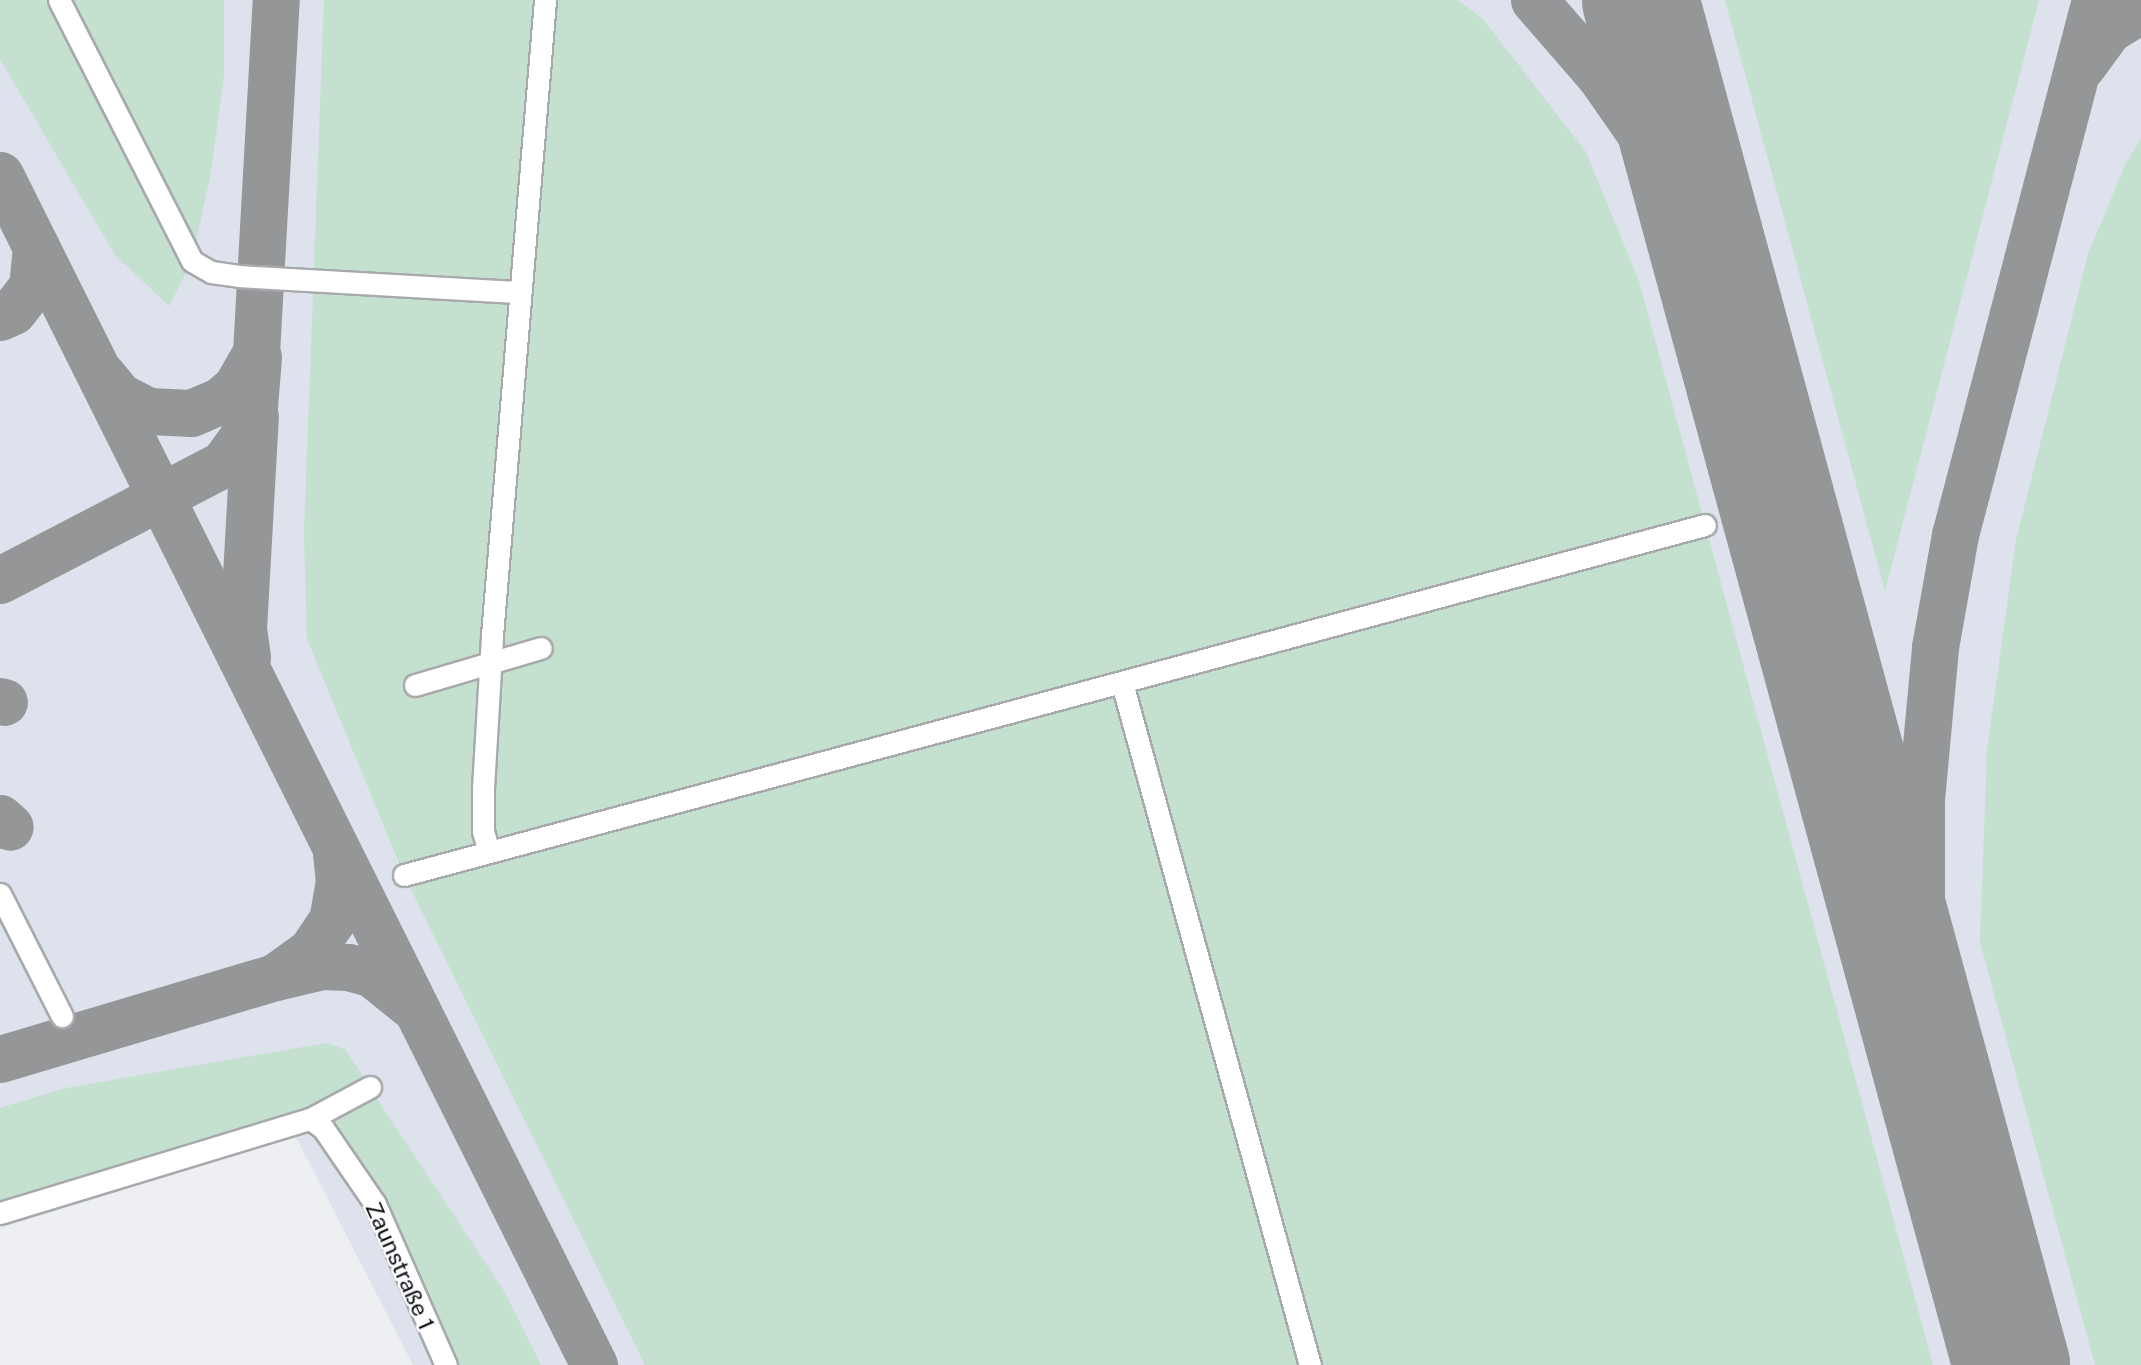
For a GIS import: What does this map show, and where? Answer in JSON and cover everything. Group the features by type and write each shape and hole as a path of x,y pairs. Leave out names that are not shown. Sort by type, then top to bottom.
{"lane":[{"path":"58,0 192,261 211,272 239,276 519,292"},
{"path":"489,852 483,831 490,663 545,0"},
{"path":"404,875 1705,525"},
{"path":"415,685 541,648"},
{"path":"1122,683 1310,1365"},
{"path":"0,894 62,1016"},
{"path":"0,1213 310,1119 370,1087"},
{"name":"Zaunstraße 1","path":"310,1119 323,1128 375,1204 446,1365"}],"shaded area":[{"path":"0,0 2141,0 2141,1365 413,1365 296,1137 0,1228"}],"green space":[{"path":"0,0 224,0 224,76 211,171 192,261 169,306 115,255 0,59"},
{"path":"324,0 1458,0 1483,19 1586,152 1639,281 1933,1365 645,1365 404,875 307,639 304,534"},
{"path":"1725,0 2039,0 1885,591"},
{"path":"2141,139 2141,1365 2095,1365 1980,942 1987,750 2016,540 2088,254 2126,163"},
{"path":"326,1043 345,1049 366,1081 293,1114 0,1204 0,1108 66,1088"},
{"path":"375,1096 504,1291 541,1365 454,1365 380,1194 330,1119"}],"taxiway":[{"path":"103,376 119,396 149,411 191,413 221,400 236,387 256,353 276,0"},
{"path":"1534,0 1600,76 1639,132 1677,198 1722,299"},
{"path":"1643,0 1655,54"},
{"path":"1952,1145 1932,1029 1921,914 1921,799 1935,647 1955,535 2095,0"},
{"path":"2082,66 2109,29 2141,10"},
{"path":"0,175 594,1365"},
{"path":"0,317 13,311 32,287 36,247"},
{"path":"0,580 223,464 242,438 254,406 258,357"},
{"path":"247,657 243,629 255,416"},
{"path":"0,701 4,702"},
{"path":"0,818 10,827"},
{"path":"336,853 339,881 332,920 311,951 275,977 322,966 348,967 371,973 412,1006"},
{"path":"0,1059 275,977"}],"runway":[{"path":"1640,0 2011,1365"}]}
